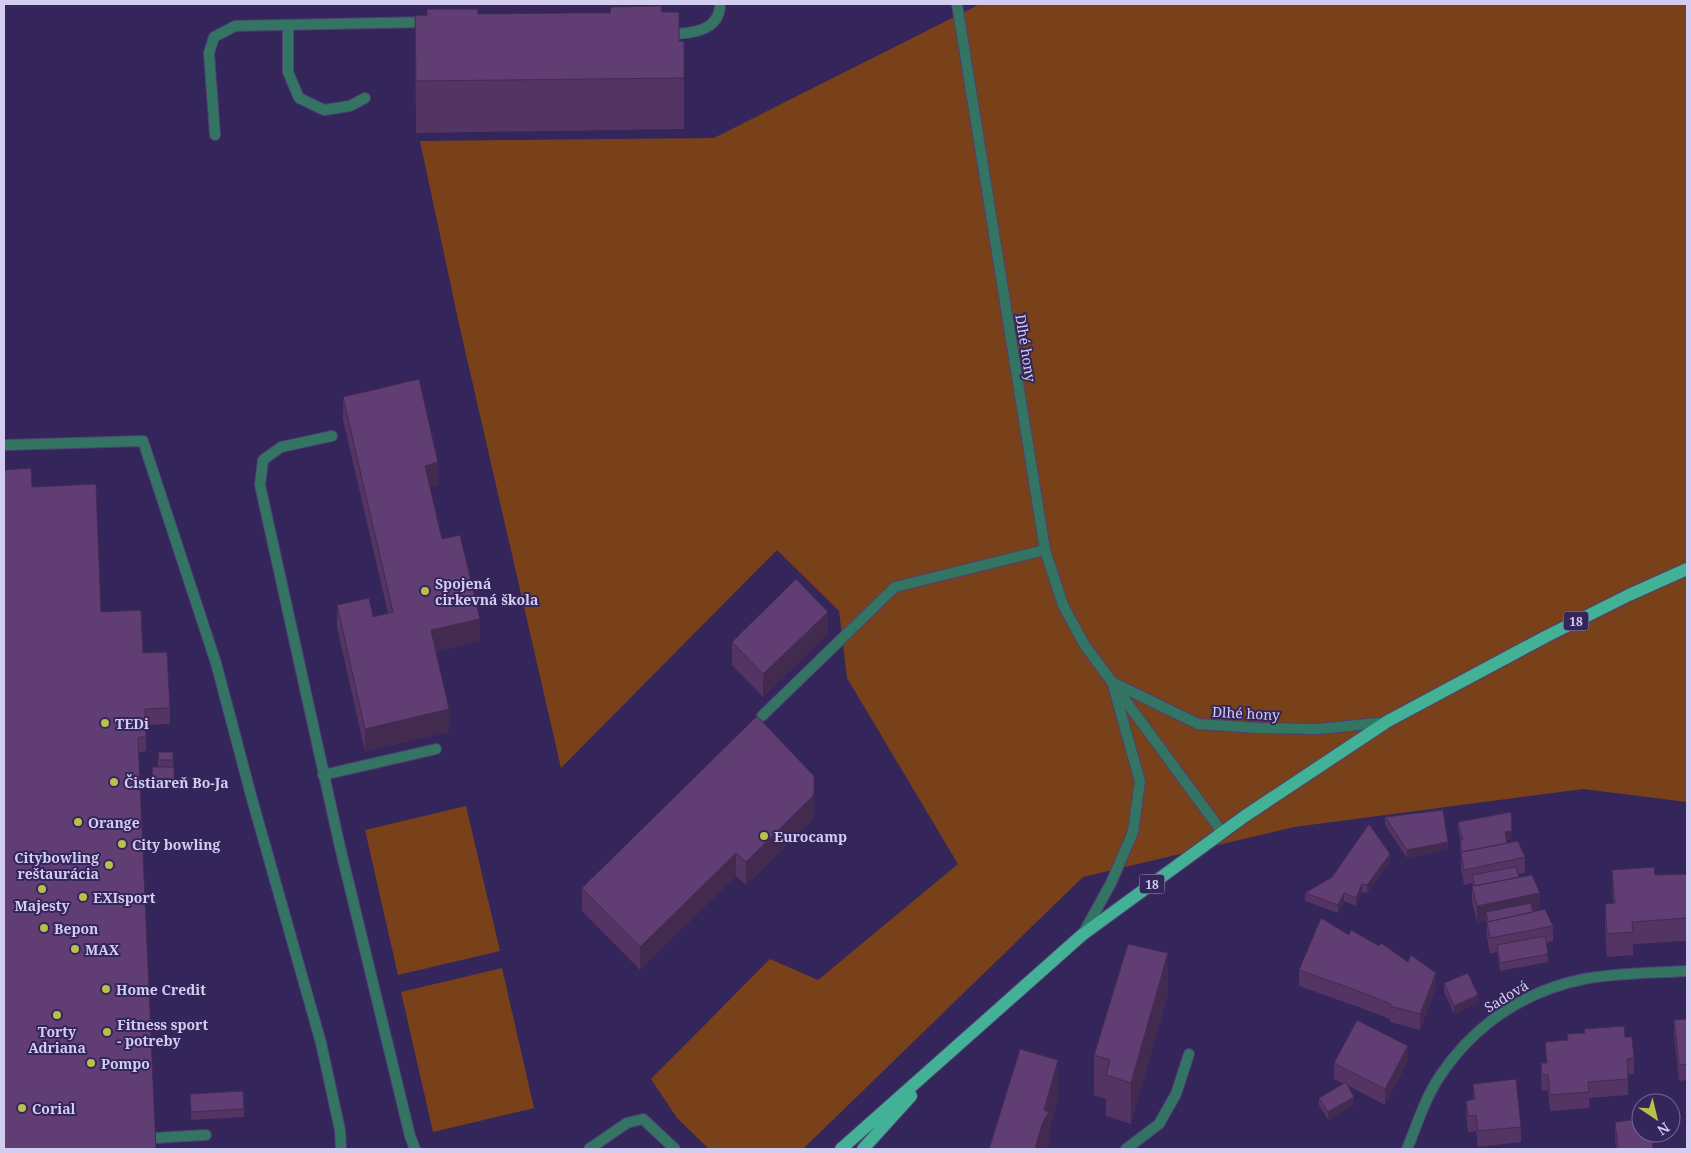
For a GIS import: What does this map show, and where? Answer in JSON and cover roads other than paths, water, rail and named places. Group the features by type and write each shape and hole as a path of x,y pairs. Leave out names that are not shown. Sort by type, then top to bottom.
{"main road":[{"name":"18","path":"841,1149 1082,935 1222,832 1388,721 1629,594 1687,569"},
{"name":"18","path":"863,1149 962,1041"}],"street":[{"path":"660,34 686,34 702,31 714,22 720,4"},
{"name":"Dlhé hony","path":"957,4 1045,550 1063,605 1084,644 1222,832"},
{"path":"215,135 209,52 214,37 235,26 441,21"},
{"path":"288,25 288,72 299,98 324,110 350,106 365,98"},
{"path":"332,436 281,447 263,460 260,485 323,775 410,1136 415,1149"},
{"path":"4,445 143,441 216,663 320,1043 340,1130 341,1149"},
{"path":"762,716 895,587 1045,550"},
{"path":"1082,935 1111,883 1133,832 1140,780 1111,681"},
{"name":"Dlhé hony","path":"1111,681 1198,724 1258,728 1319,729 1388,721"},
{"path":"323,775 436,749"},
{"name":"Sadová","path":"1407,1149 1426,1103 1439,1078 1457,1052 1478,1030 1501,1012 1530,996 1557,986 1586,979 1687,971"},
{"path":"1126,1149 1158,1124 1176,1094 1189,1054"},
{"path":"589,1149 627,1123 643,1119 675,1149"},
{"path":"154,1138 206,1135"}],"place":[{"name":"Spojená cirkevná škola","path":"425,591"},
{"name":"TEDi","path":"105,723"},
{"name":"Čistiareň Bo-Ja","path":"114,782"},
{"name":"Orange","path":"78,822"},
{"name":"Eurocamp","path":"764,836"},
{"name":"City bowling","path":"122,844"},
{"name":"Citybowling reštaurácia","path":"109,865"},
{"name":"Majesty","path":"42,889"},
{"name":"EXIsport","path":"83,897"},
{"name":"Bepon","path":"44,928"},
{"name":"MAX","path":"75,949"},
{"name":"Home Credit","path":"106,989"},
{"name":"Torty Adriana","path":"57,1015"},
{"name":"Fitness sport - potreby","path":"107,1032"},
{"name":"Pompo","path":"91,1063"},
{"name":"Corial","path":"22,1108"}]}
